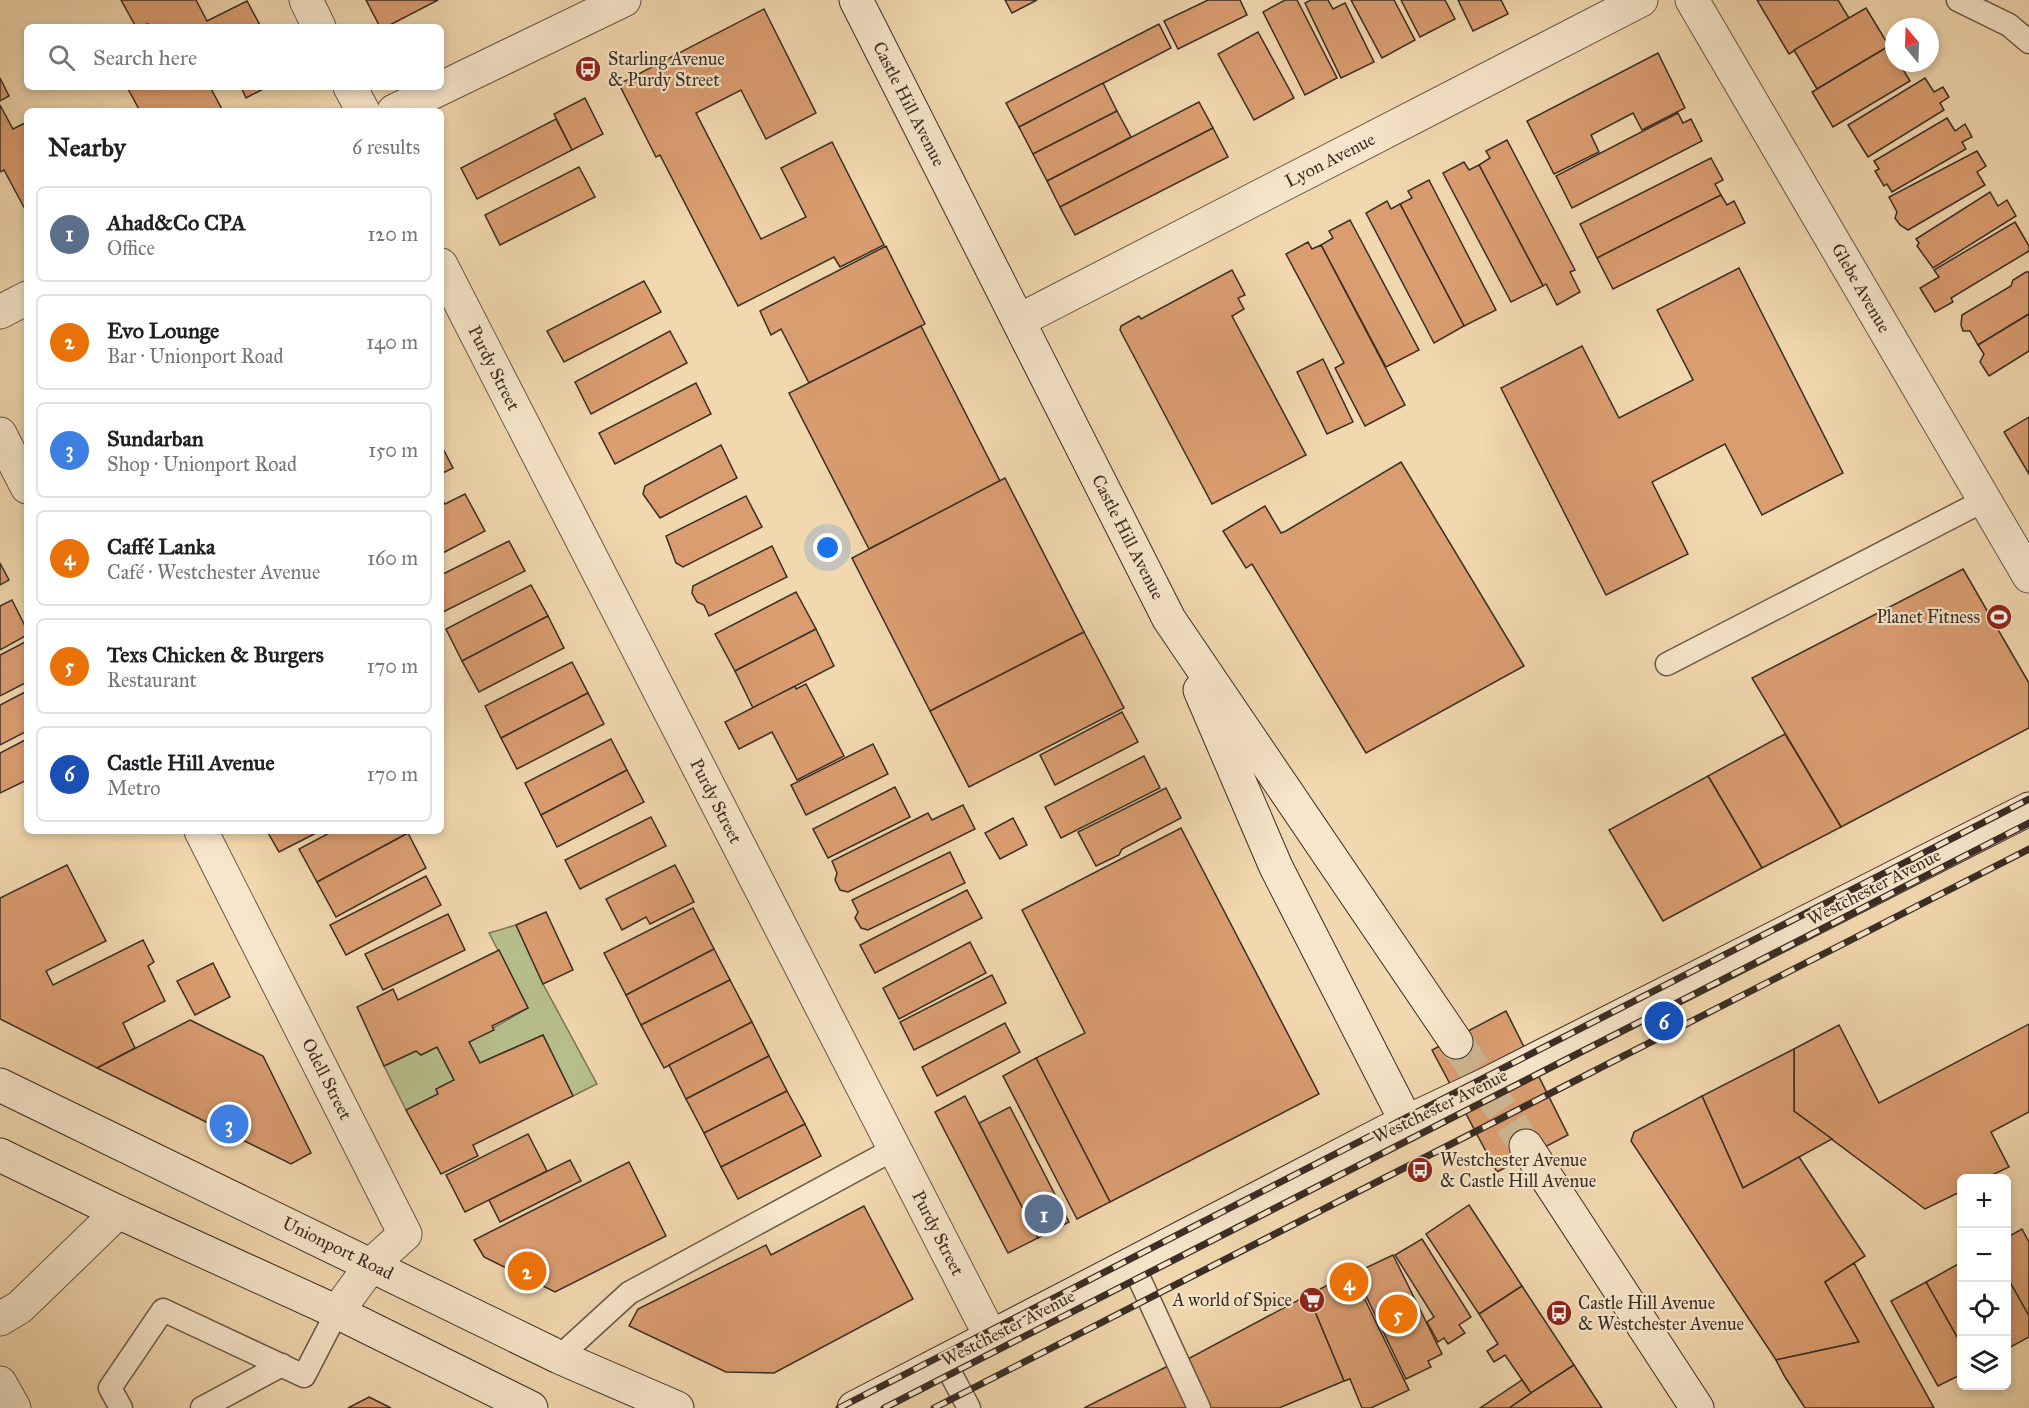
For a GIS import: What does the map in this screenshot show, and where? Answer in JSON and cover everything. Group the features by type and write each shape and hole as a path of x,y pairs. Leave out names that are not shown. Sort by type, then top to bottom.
{"street":[{"path":"306,0 318,24"},
{"path":"444,87 624,0"},
{"name":"Castle Hill Avenue","path":"856,0 1020,320 1169,619 1456,1042"},
{"name":"Lyon Avenue","path":"1020,320 1641,0"},
{"name":"Glebe Avenue","path":"1692,0 2029,576"},
{"path":"352,90 361,108"},
{"path":"400,108 438,90"},
{"name":"Purdy Street","path":"444,271 991,1337"},
{"path":"0,312 24,300"},
{"path":"0,434 24,481"},
{"path":"1169,619 1276,867 1406,1121"},
{"name":"Westchester Avenue","path":"855,1408 1406,1121 1485,1085 2029,809"},
{"name":"Odell Street","path":"203,834 405,1234 372,1264 337,1311"},
{"name":"Unionport Road","path":"0,1085 372,1264 559,1357 677,1408"},
{"path":"1526,1146 1697,1408"},
{"path":"0,1155 118,1212 337,1311 518,1405"},
{"path":"0,1319 21,1307 118,1212"},
{"path":"0,1383 14,1408"}],"lane":[{"path":"1958,0 2009,25 2029,42"},
{"path":"1667,664 1985,500"},
{"path":"559,1357 629,1293 894,1149"},
{"path":"1132,1263 1199,1408"},
{"path":"121,1408 110,1388 163,1310 304,1376 337,1311"},
{"path":"944,1362 969,1408"},
{"path":"202,1408 282,1365"}],"green space":[{"path":"516,925 543,984 597,1084 573,1096 543,1035 480,1063 469,1042 528,1008 489,933"},
{"path":"437,1047 454,1080 436,1089 438,1094 406,1110 384,1066 416,1051 421,1055"}],"building":[{"path":"121,0 196,0 207,21 247,1 259,24 148,24 134,24"},
{"path":"366,0 438,0 392,24 378,24"},
{"path":"1005,0 1037,0 1012,13"},
{"path":"1208,0 1240,0 1247,15 1178,49 1164,21"},
{"path":"1285,0 1297,0 1337,78 1305,95 1263,12"},
{"path":"1311,0 1328,0 1333,9 1345,3 1374,62 1341,78 1305,3"},
{"path":"1351,0 1394,0 1415,40 1382,58"},
{"path":"1401,0 1445,0 1455,19 1420,37"},
{"path":"1458,0 1501,0 1508,14 1473,31"},
{"path":"1757,0 1838,0 1849,18 1789,54"},
{"path":"1866,8 1885,39 1885,48 1817,89 1794,50"},
{"path":"764,9 816,113 766,139 741,90 696,113 761,239 806,217 781,168 832,142 884,245 840,267 834,257 738,306 660,155 656,157 619,84"},
{"path":"1159,24 1171,48 1019,127 1006,103"},
{"path":"1258,32 1294,98 1254,120 1218,54"},
{"path":"1885,48 1885,72 1904,72 1910,81 1833,127 1812,92"},
{"path":"1658,53 1685,108 1642,130 1633,113 1591,135 1599,152 1554,174 1527,121"},
{"path":"0,78 9,96 0,101"},
{"path":"1925,78 1934,92 1943,87 1949,97 1940,103 1944,110 1868,157 1848,125"},
{"path":"1103,83 1117,111 1033,154 1019,127"},
{"path":"129,90 212,90 221,108 138,108"},
{"path":"242,90 261,90 246,98"},
{"path":"585,98 603,134 572,150 554,114"},
{"path":"1199,102 1213,128 1060,207 1047,181"},
{"path":"0,105 13,129 24,124 24,207 4,170 0,172"},
{"path":"1117,111 1131,137 1047,181 1033,154"},
{"path":"1678,113 1683,123 1691,119 1702,141 1572,208 1556,176"},
{"path":"1947,118 1955,131 1965,124 1972,137 1962,142 1966,149 1892,192 1887,184 1884,186 1875,171 1879,169 1874,161"},
{"path":"556,119 572,150 477,199 461,168"},
{"path":"1213,128 1228,157 1075,235 1060,207"},
{"path":"1507,140 1575,270 1570,272 1580,292 1557,305 1546,284 1543,286 1479,165 1490,158 1486,151"},
{"path":"1977,151 1986,166 1977,172 1985,185 1908,230 1900,225 1895,218 1897,212 1889,197"},
{"path":"1711,158 1723,180 1715,184 1721,195 1597,258 1580,224"},
{"path":"1464,162 1469,170 1479,165 1543,286 1511,302 1443,173"},
{"path":"579,167 595,197 500,245 485,215"},
{"path":"1429,180 1496,310 1464,326 1400,204 1412,198 1408,191"},
{"path":"1990,192 1998,206 2007,200 2016,216 1933,268 1917,246 1919,243 1916,239"},
{"path":"1721,195 1727,205 1734,201 1745,223 1613,289 1597,258"},
{"path":"1387,201 1391,209 1400,204 1464,326 1434,343 1366,213"},
{"path":"1350,220 1419,350 1386,367 1321,245 1333,238 1329,231"},
{"path":"2015,222 2029,246 2029,251 1951,298 1953,302 1935,312 1920,288 1939,277 1934,270"},
{"path":"1308,242 1312,249 1321,245 1405,405 1365,426 1335,368 1344,363 1286,254"},
{"path":"886,246 925,324 809,383 781,329 771,335 760,311"},
{"path":"1739,268 1843,473 1762,515 1725,444 1652,482 1688,554 1606,595 1501,388 1582,346 1619,418 1693,380 1657,310"},
{"path":"1232,270 1245,295 1238,298 1244,309 1232,316 1306,455 1212,504 1120,330 1121,326 1139,316 1141,319"},
{"path":"2029,272 2029,314 1978,345 1970,331 1963,331 1962,315 2011,286 2013,280"},
{"path":"644,281 661,312 564,362 547,331"},
{"path":"2029,314 2029,351 1989,376 1980,362 1984,354 1978,345"},
{"path":"921,326 1000,481 869,549 789,393"},
{"path":"670,331 687,363 591,414 575,382"},
{"path":"1323,359 1353,422 1327,434 1297,372"},
{"path":"696,383 711,414 615,464 599,433"},
{"path":"2029,417 2029,474 2004,432"},
{"path":"721,445 737,478 660,518 643,494 645,486"},
{"path":"444,451 453,468 444,472"},
{"path":"1401,462 1524,666 1366,753 1252,564 1246,568 1223,531 1265,506 1281,533"},
{"path":"1005,478 1084,632 930,711 852,558"},
{"path":"465,494 485,531 444,552 444,503"},
{"path":"746,496 762,527 683,567 676,563 666,536"},
{"path":"509,541 525,571 444,612 444,574"},
{"path":"772,546 787,577 709,616 704,605 697,602 692,593 693,586"},
{"path":"0,563 9,580 0,585"},
{"path":"1963,569 2029,683 2029,728 1841,827 1752,678"},
{"path":"531,585 548,616 462,661 446,629"},
{"path":"796,592 816,629 735,671 715,634"},
{"path":"12,600 24,624 24,637 0,650 0,606"},
{"path":"548,616 564,648 479,692 462,661"},
{"path":"816,629 834,666 753,708 735,671"},
{"path":"1084,632 1124,708 969,787 930,711"},
{"path":"24,643 24,684 0,696 0,655"},
{"path":"572,662 588,693 501,738 485,706"},
{"path":"806,684 844,756 797,780 772,732 739,749 725,722 795,686 796,689"},
{"path":"24,693 24,733 0,745 0,705"},
{"path":"588,693 604,724 517,769 501,738"},
{"path":"1122,712 1138,742 1055,785 1040,755"},
{"path":"1785,734 1841,827 1762,868 1708,776"},
{"path":"611,739 627,770 541,815 525,783"},
{"path":"24,741 24,781 0,793 0,753"},
{"path":"873,744 888,774 806,815 791,785"},
{"path":"1144,756 1160,788 1061,838 1045,807"},
{"path":"627,770 644,802 557,847 541,815"},
{"path":"1708,776 1762,868 1663,921 1609,830"},
{"path":"895,787 910,817 828,858 813,829"},
{"path":"1166,788 1181,818 1122,849 1119,855 1096,866 1078,832"},
{"path":"963,805 975,829 848,892 840,890 835,880 837,873 832,861 928,813 932,820"},
{"path":"651,817 666,846 580,889 565,860"},
{"path":"1013,818 1027,845 1000,859 985,833"},
{"path":"1181,828 1319,1094 1110,1202 1036,1058 1085,1033 1022,910"},
{"path":"269,834 314,834 279,852"},
{"path":"327,834 406,834 317,882 299,849"},
{"path":"406,834 409,834 426,868 336,917 317,882"},
{"path":"950,852 965,883 868,930 861,928 855,918 858,912 852,900"},
{"path":"67,865 106,941 46,971 53,985 143,940 154,962 148,966 165,1001 123,1023 135,1048 97,1068 0,1019 0,898"},
{"path":"675,865 694,902 650,924 646,917 622,930 606,899"},
{"path":"426,876 441,905 346,955 330,925"},
{"path":"967,890 982,918 875,973 860,945"},
{"path":"693,908 714,949 626,995 604,953"},
{"path":"546,912 573,970 543,984 516,925"},
{"path":"448,914 465,950 383,990 365,954"},
{"path":"970,942 986,973 899,1019 883,988"},
{"path":"714,949 730,980 641,1025 626,995"},
{"path":"499,950 528,1008 492,1026 494,1030 469,1042 480,1063 543,1035 573,1096 473,1145 478,1156 441,1174 406,1110 438,1094 436,1089 454,1080 437,1047 421,1055 416,1051 384,1066 357,1007 393,989 398,1000"},
{"path":"213,963 230,997 195,1015 177,981"},
{"path":"992,975 1006,1003 914,1050 900,1022"},
{"path":"730,980 752,1022 664,1068 641,1025"},
{"path":"1506,1011 1568,1135 1497,1172 1432,1050"},
{"path":"190,1020 263,1056 311,1153 291,1164 97,1068"},
{"path":"752,1022 769,1056 686,1099 669,1065"},
{"path":"1005,1023 1020,1052 937,1096 922,1067"},
{"path":"2029,1024 2029,1112 1991,1132 2009,1167 1994,1174 1957,1174 1957,1193 1925,1209 1794,1111 1794,1049 1839,1025 1879,1103"},
{"path":"1794,1049 1794,1111 1832,1139 1743,1188 1702,1096"},
{"path":"769,1056 787,1091 704,1133 686,1099"},
{"path":"1036,1058 1110,1202 1077,1219 1003,1076"},
{"path":"787,1091 805,1124 721,1167 704,1133"},
{"path":"965,1096 1038,1238 1008,1253 935,1112"},
{"path":"1702,1096 1743,1188 1799,1157 1865,1256 1825,1282 1859,1342 1776,1360 1631,1141 1634,1132"},
{"path":"1010,1107 1069,1222 1038,1238 979,1123"},
{"path":"805,1124 821,1156 738,1199 721,1167"},
{"path":"528,1134 547,1171 465,1212 446,1175"},
{"path":"570,1160 581,1181 500,1222 489,1200"},
{"path":"629,1162 666,1236 555,1292 484,1257 474,1240"},
{"path":"1469,1205 1522,1286 1479,1314 1426,1234"},
{"path":"864,1206 913,1299 774,1373 726,1372 629,1326 638,1309 766,1245 771,1255"},
{"path":"2022,1229 2029,1242 2029,1316 2011,1284 2011,1235"},
{"path":"1422,1239 1471,1317 1459,1325 1465,1333 1448,1344 1444,1338 1438,1342 1427,1322 1434,1317 1395,1255"},
{"path":"1393,1255 1442,1354 1428,1361 1431,1367 1406,1379 1355,1273"},
{"path":"1854,1263 1934,1408 1805,1408 1785,1377 1776,1360 1859,1342 1825,1282"},
{"path":"1957,1265 1957,1337 1926,1282"},
{"path":"1352,1273 1409,1390 1371,1408 1362,1408 1350,1379 1344,1381 1308,1295"},
{"path":"1926,1282 1957,1337 1957,1376 1938,1386 1891,1301"},
{"path":"2011,1284 2029,1316 2029,1337 2011,1347"},
{"path":"1522,1286 1574,1365 1531,1393 1505,1355 1494,1362 1487,1351 1498,1344 1479,1314"},
{"path":"1308,1295 1344,1381 1279,1408 1206,1408 1184,1361"},
{"path":"1574,1365 1602,1408 1509,1408 1531,1393"},
{"path":"1168,1366 1188,1408 1084,1408"},
{"path":"1522,1380 1531,1393 1509,1408 1480,1408"},
{"path":"369,1397 391,1408 348,1408"}],"tunnel":[{"path":"1456,1042 1526,1146"}],"railway":[{"path":"839,1408 2029,799"},
{"path":"884,1408 2029,823"},
{"path":"934,1408 2029,849"}],"place":[{"name":"Starling Avenue & Purdy Street","path":"588,69"},
{"name":"Planet Fitness","path":"1999,617"},
{"name":"Castle Hill Avenue","path":"1664,1021"},
{"name":"Sundarban","path":"229,1124"},
{"name":"Westchester Avenue & Castle Hill Avenue","path":"1420,1170"},
{"name":"Ahad&Co CPA","path":"1044,1214"},
{"name":"Evo Lounge","path":"527,1271"},
{"name":"Caffé Lanka","path":"1349,1282"},
{"name":"A world of Spice","path":"1312,1300"},
{"name":"Castle Hill Avenue & Westchester Avenue","path":"1559,1313"},
{"name":"Texs Chicken & Burgers","path":"1398,1314"}]}
